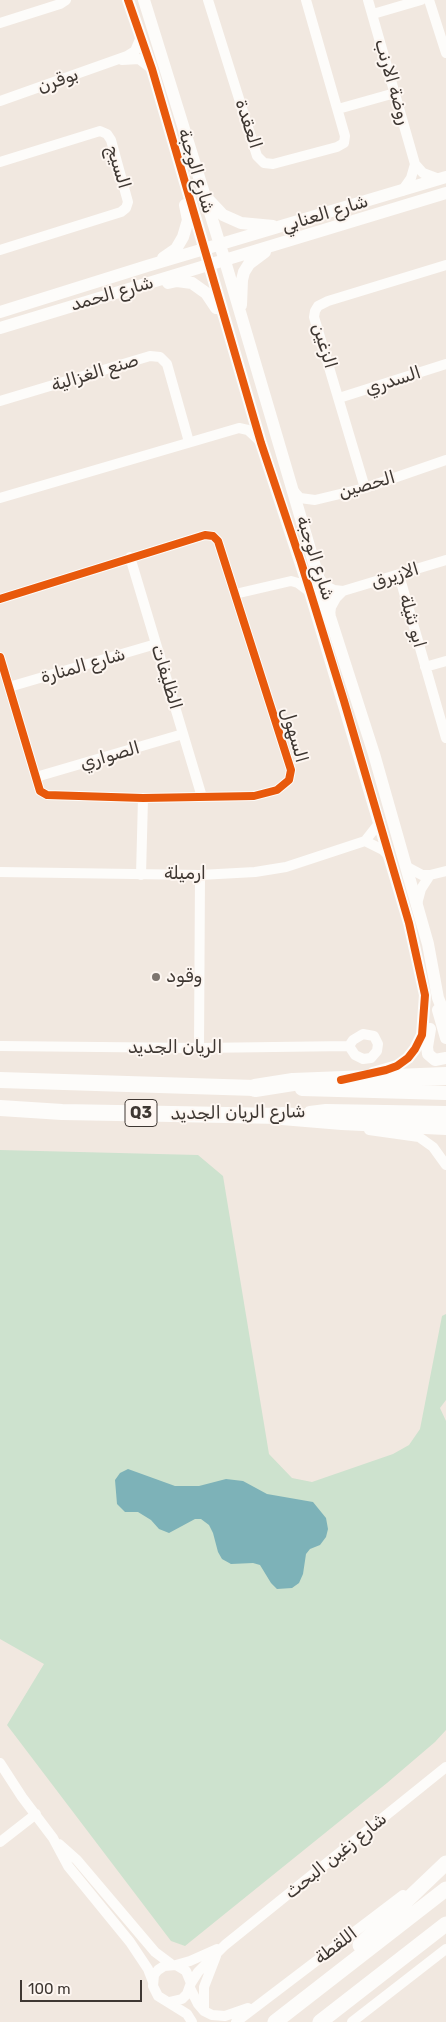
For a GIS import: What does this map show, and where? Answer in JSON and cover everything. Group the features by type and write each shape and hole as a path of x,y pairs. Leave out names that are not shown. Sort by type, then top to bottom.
{"highway":[{"path":"254,1088 294,1082 446,1076"},
{"name":"شارع الريان الجديد","path":"0,1080 254,1088"},
{"name":"شارع الريان الجديد","path":"0,1108 62,1112 282,1116"},
{"path":"282,1116 446,1126"}],"main road":[{"name":"شارع الريان الجديد","path":"254,1088 446,1093"},
{"name":"شارع الريان الجديد","path":"282,1116 326,1111 446,1113"},
{"path":"307,1997 441,1867"},
{"path":"275,2022 446,1889"},
{"path":"320,2022 391,1969 446,1924"},
{"path":"391,1969 446,1933"}],"street":[{"path":"0,23 60,4 66,0"},
{"name":"شارع الوجبة","path":"128,0 152,69 160,104 180,168 214,255 241,315 291,488 356,696 428,944 431,996 422,1036 416,1050 397,1066 341,1080"},
{"name":"شارع الوجبة","path":"144,0 204,194 224,321 261,442 301,562 431,996 446,1018"},
{"name":"العقدة","path":"208,0 258,156 264,163 274,164 337,147 344,143 345,136 306,0"},
{"name":"روضة الارنب","path":"368,0 415,164"},
{"path":"372,14 421,0"},
{"path":"429,0 442,25 446,53"},
{"name":"بوقرن","path":"0,101 116,60 135,51 140,38"},
{"name":"بوقرن","path":"116,60 139,59 152,69"},
{"path":"338,110 395,93"},
{"path":"160,104 169,116 204,234 214,255 266,421 276,431"},
{"name":"السيج","path":"0,162 100,131 107,134 111,140 128,202 126,208 121,212 0,250"},
{"path":"415,164 422,173 443,178"},
{"path":"402,191 411,178 415,164"},
{"path":"147,266 176,249 184,237 188,220 181,189 180,168"},
{"name":"شارع العنابي","path":"214,255 288,226 443,178"},
{"name":"شارع العنابي","path":"214,255 272,247 446,192"},
{"path":"204,194 223,215 240,223 258,226 288,226"},
{"path":"61,309 73,300 354,210 367,200"},
{"path":"241,315 244,272 249,264 272,247"},
{"name":"شارع الحمد","path":"0,312 147,266 214,255"},
{"name":"شارع الحمد","path":"0,328 128,290 214,255"},
{"name":"الزغين","path":"365,488 314,318 318,306 328,301 446,265"},
{"path":"128,290 142,289 177,281 192,282 206,293 224,321"},
{"name":"صنع الغزالية","path":"0,401 150,356 160,357 167,364 189,442"},
{"name":"السدري","path":"339,398 446,364"},
{"path":"239,428 251,408"},
{"path":"0,498 239,428 248,430 256,435 261,442"},
{"name":"الحصين","path":"291,488 300,498 315,500 365,488 446,460"},
{"name":"السهول","path":"0,598 205,535 213,536 218,541 291,770 289,780 284,786 268,793 254,796 143,798 47,795 40,791 0,657"},
{"name":"الظليفات","path":"130,558 202,797"},
{"name":"الازيرق","path":"344,591 446,560"},
{"path":"286,581 301,562"},
{"name":"ابو نثيلة","path":"398,575 446,738"},
{"path":"320,579 326,586 334,590 344,591"},
{"path":"235,594 286,581 298,583 310,592"},
{"path":"330,617 333,602 344,591"},
{"name":"شارع المنارة","path":"9,687 156,644"},
{"name":"ابو نثيلة","path":"425,667 446,660"},
{"name":"الصواري","path":"36,778 183,734"},
{"path":"141,874 143,798"},
{"path":"380,822 365,841 383,850 390,857"},
{"name":"ارميلة","path":"0,872 200,875 255,872 279,868 365,841"},
{"path":"407,868 422,875 446,871"},
{"path":"199,1048 200,875"},
{"path":"417,904 421,889 430,875"},
{"path":"431,996 438,1009 446,1038"},
{"path":"431,996 427,1051 435,1060 446,1058"},
{"name":"الريان الجديد","path":"0,1046 199,1048 349,1046"},
{"path":"342,1121 370,1130 418,1137 433,1146 446,1165"},
{"path":"0,1763 53,1838 68,1866 98,1885 155,1952 186,1971 190,1985 204,2010 216,2016 225,2016 263,2001"},
{"name":"شارع زغين البحث","path":"190,1985 198,1972 221,1948 446,1767"},
{"path":"0,1842 36,1814"},
{"name":"اللقطة","path":"236,2022 441,1867"},
{"path":"84,1876 88,1891 144,1961 155,1992 158,1996 187,2014 192,2022"},
{"path":"88,1891 90,1884 98,1885"},
{"path":"105,1912 108,1906 114,1903"},
{"path":"204,2010 204,1987 221,1948"},
{"name":"شارع زغين البحث","path":"173,1964 203,1956 221,1948"},
{"path":"352,2022 446,1949"},
{"path":"153,1982 158,1970 173,1964"},
{"path":"169,2002 182,1999 190,1985"}],"green space":[{"path":"0,1150 198,1155 223,1176 269,1454 292,1478 312,1482 393,1454 409,1445 420,1429 442,1316 446,1314 446,1400 440,1408 446,1421 446,1730 435,1742 387,1783 185,1946 171,1941 7,1725 44,1664 0,1639"}],"water":[{"path":"128,1469 175,1486 199,1486 226,1479 243,1481 267,1494 313,1502 326,1518 328,1529 326,1537 320,1545 310,1549 306,1554 303,1574 299,1583 292,1588 277,1589 260,1565 253,1563 231,1564 222,1559 209,1525 201,1519 195,1519 169,1533 159,1529 151,1520 138,1512 125,1512 117,1504 115,1480 120,1473"}],"cycle path":[{"path":"128,0 152,69 261,443 301,562 344,701 409,923 425,995 422,1035 408,1058 397,1066 386,1070 341,1080"},
{"path":"0,599 205,535 213,536 218,541 291,770 289,780 277,790 254,796 143,798 47,795 40,791 0,657"}],"place":[{"name":"وقود","path":"156,977"}]}
